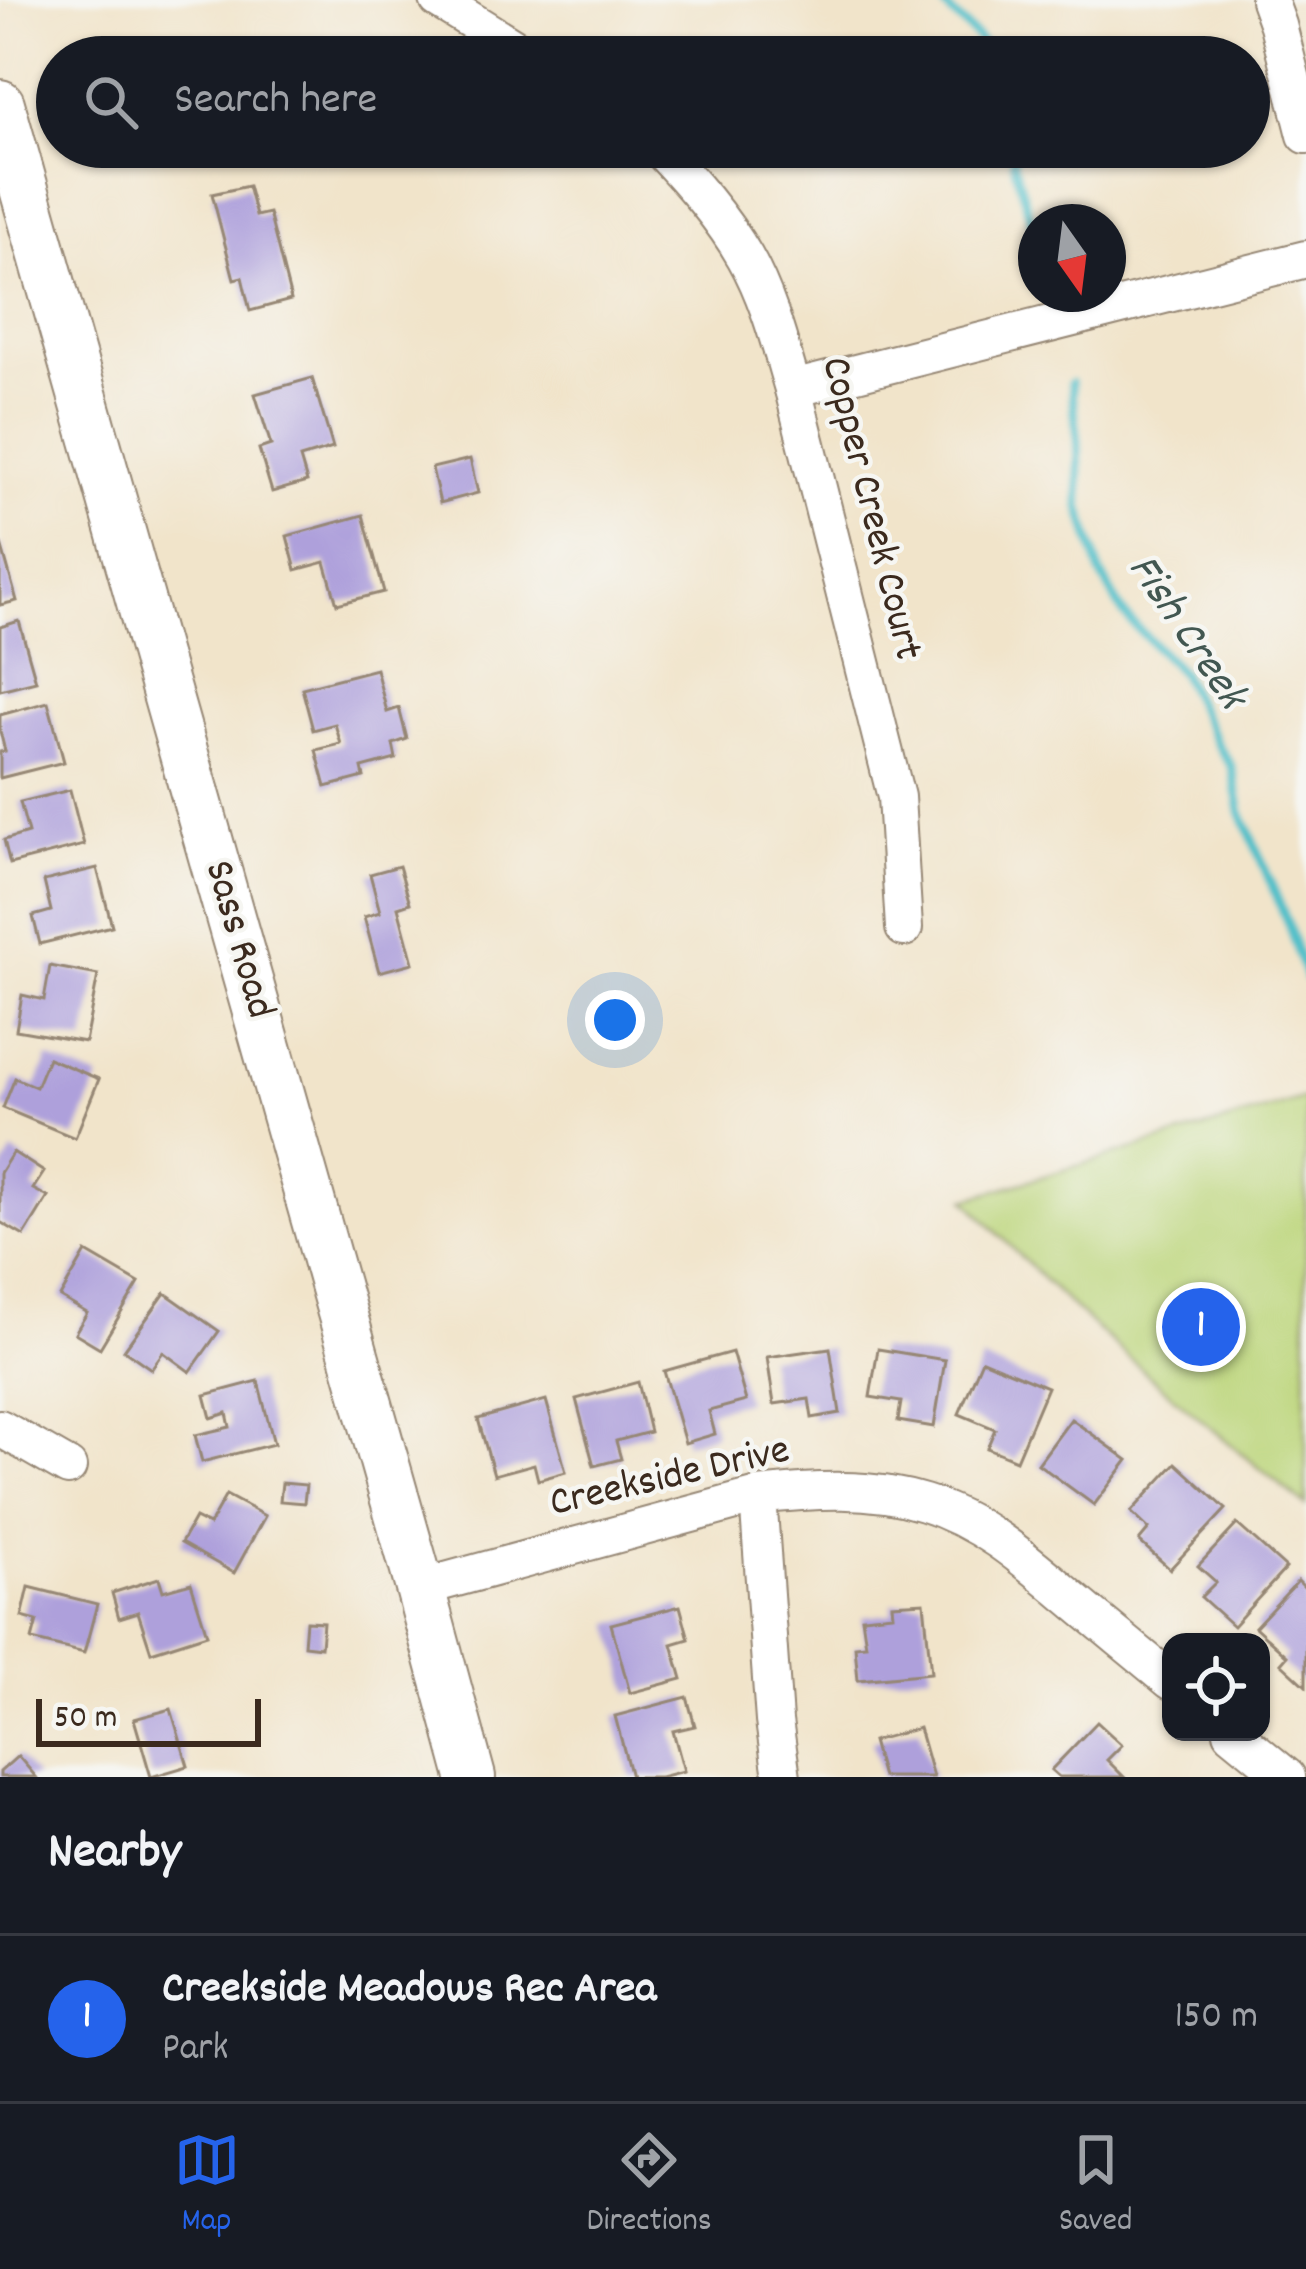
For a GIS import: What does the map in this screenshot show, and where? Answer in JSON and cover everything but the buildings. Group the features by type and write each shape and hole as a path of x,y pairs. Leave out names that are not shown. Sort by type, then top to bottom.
{"street":[{"path":"438,0 496,36"},
{"path":"1269,0 1306,135"},
{"name":"Sass Road","path":"0,104 471,1777"},
{"name":"Copper Creek Court","path":"677,168 747,259 793,389 896,797 904,928"},
{"path":"793,389 1306,259"},
{"path":"0,1428 68,1467"},
{"name":"Creekside Drive","path":"420,1588 758,1496 796,1491 878,1493 924,1503 1005,1543 1162,1674"},
{"path":"758,1496 782,1777"},
{"path":"1243,1741 1287,1777"}],"green space":[{"path":"1306,1098 1306,1506 1087,1321 966,1199"}],"waterway":[{"name":"Fish Creek","path":"938,0 975,36"},
{"name":"Fish Creek","path":"1015,168 1026,204"},
{"name":"Fish Creek","path":"1071,383 1080,505 1100,572 1123,613 1181,673 1232,767 1241,812 1306,978"}],"place":[{"name":"Creekside Meadows Rec Area","path":"1201,1327"}]}
